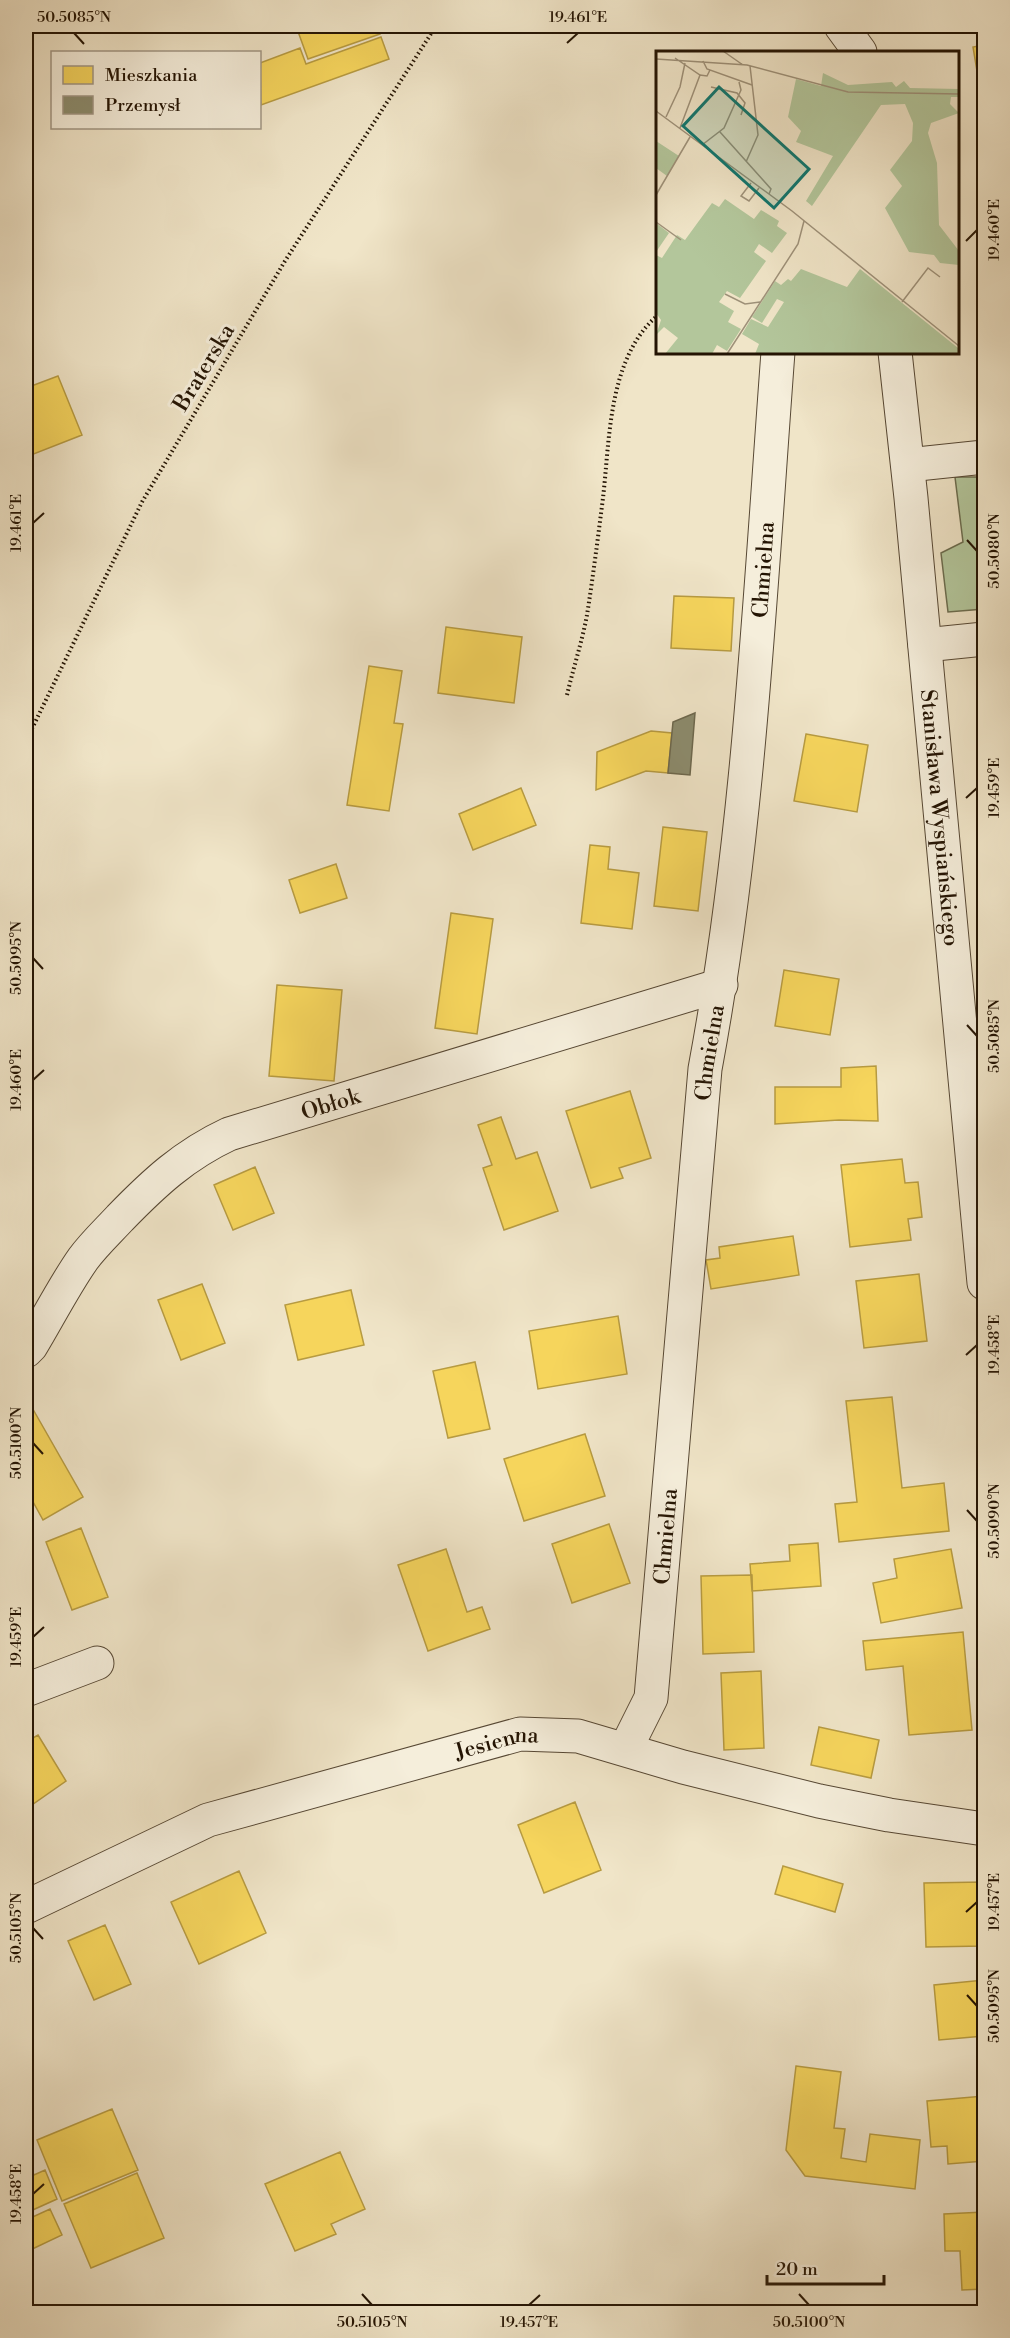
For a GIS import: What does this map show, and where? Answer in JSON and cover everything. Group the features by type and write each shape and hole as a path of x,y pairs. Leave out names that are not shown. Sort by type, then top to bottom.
{"street":[{"path":"841,26 859,51"},
{"path":"858,26 860,51"},
{"name":"Chmielna","path":"626,1748 651,1698 705,1069 721,985 750,725 778,354"},
{"name":"Stanisława Wyspiańskiego","path":"895,354 908,465 984,1283"},
{"path":"908,465 984,457"},
{"path":"925,645 984,639"},
{"name":"Obłok","path":"26,1351 82,1260 147,1191 174,1166 207,1145 229,1134 721,985"},
{"path":"26,1690 97,1663"},
{"name":"Jesienna","path":"26,1907 208,1820 520,1734 578,1736 626,1748 683,1767 819,1801 889,1815 984,1829"}],"path":[{"name":"Braterska","path":"26,741 142,502 285,261 436,26"},
{"path":"567,695 586,618 612,415 620,379 632,347 647,324 656,316"}],"green space":[{"path":"955,477 977,477 984,548 984,609 948,612 941,553 963,542"}],"building: Mieszkania":[{"path":"296,26 377,26 380,34 308,59"},
{"path":"381,37 389,59 261,105 261,63 300,48 306,64"},
{"path":"984,45 984,95 981,95 973,47"},
{"path":"984,331 984,369 980,332"},
{"path":"58,376 82,435 26,457 26,388"},
{"path":"674,596 734,598 731,651 671,648"},
{"path":"446,627 522,637 514,703 438,693"},
{"path":"369,666 402,671 394,723 403,724 389,811 347,805"},
{"path":"651,731 672,733 668,773 646,771 596,790 597,752"},
{"path":"806,734 868,745 857,812 794,801"},
{"path":"521,788 536,825 473,850 459,814"},
{"path":"663,827 707,832 698,911 654,906"},
{"path":"590,845 610,847 608,869 639,873 632,929 581,923"},
{"path":"336,864 347,898 300,913 289,880"},
{"path":"451,913 493,919 477,1034 435,1028"},
{"path":"784,970 839,979 830,1035 775,1026"},
{"path":"277,985 342,990 334,1081 269,1076"},
{"path":"876,1066 878,1121 839,1120 775,1124 775,1087 841,1087 841,1068"},
{"path":"630,1091 651,1158 619,1168 623,1178 591,1188 566,1111"},
{"path":"501,1117 516,1159 537,1152 558,1211 504,1230 483,1168 492,1165 478,1125"},
{"path":"902,1159 905,1183 918,1182 922,1217 908,1219 911,1240 850,1247 841,1165"},
{"path":"255,1167 274,1213 233,1230 214,1185"},
{"path":"793,1236 799,1275 711,1289 706,1260 720,1258 719,1247"},
{"path":"919,1274 927,1341 864,1348 856,1281"},
{"path":"202,1284 225,1343 181,1360 158,1300"},
{"path":"351,1290 364,1345 298,1360 285,1305"},
{"path":"618,1316 627,1374 538,1389 529,1331"},
{"path":"475,1362 490,1429 448,1438 433,1371"},
{"path":"26,1397 83,1497 43,1520 26,1489"},
{"path":"892,1397 902,1488 944,1483 949,1531 839,1542 835,1504 857,1502 846,1401"},
{"path":"585,1434 605,1496 524,1521 504,1459"},
{"path":"609,1524 630,1583 572,1603 552,1544"},
{"path":"81,1528 108,1597 72,1610 46,1542"},
{"path":"818,1543 821,1586 752,1591 750,1564 790,1561 789,1545"},
{"path":"446,1549 467,1612 482,1607 490,1629 428,1651 398,1565"},
{"path":"951,1549 962,1608 881,1623 873,1583 897,1578 894,1559"},
{"path":"752,1575 754,1652 703,1654 701,1576"},
{"path":"963,1632 972,1730 909,1735 903,1666 866,1670 863,1641"},
{"path":"761,1671 764,1748 724,1750 721,1673"},
{"path":"819,1727 879,1740 871,1778 811,1765"},
{"path":"38,1735 66,1781 26,1809 26,1742"},
{"path":"575,1802 601,1870 544,1893 518,1825"},
{"path":"783,1866 843,1884 835,1912 775,1894"},
{"path":"239,1871 266,1933 199,1964 171,1902"},
{"path":"984,1882 984,1946 926,1947 924,1883"},
{"path":"105,1925 131,1984 94,2000 68,1941"},
{"path":"984,1980 984,2036 939,2040 934,1985"},
{"path":"796,2066 841,2072 834,2128 845,2129 841,2158 866,2162 870,2134 920,2140 915,2189 805,2176 786,2150"},
{"path":"984,2096 984,2161 948,2164 947,2146 931,2147 927,2101"},
{"path":"112,2109 138,2170 62,2201 37,2140"},
{"path":"340,2152 365,2209 331,2224 336,2234 295,2251 265,2184"},
{"path":"29,2163 34,2175 45,2170 57,2199 26,2213 26,2165"},
{"path":"137,2173 164,2238 91,2268 64,2204"},
{"path":"50,2209 62,2235 26,2252 26,2220"},
{"path":"984,2212 984,2289 962,2290 960,2251 945,2251 944,2214"}],"building: Przemysł":[{"path":"695,713 690,775 668,773 673,722"}]}
